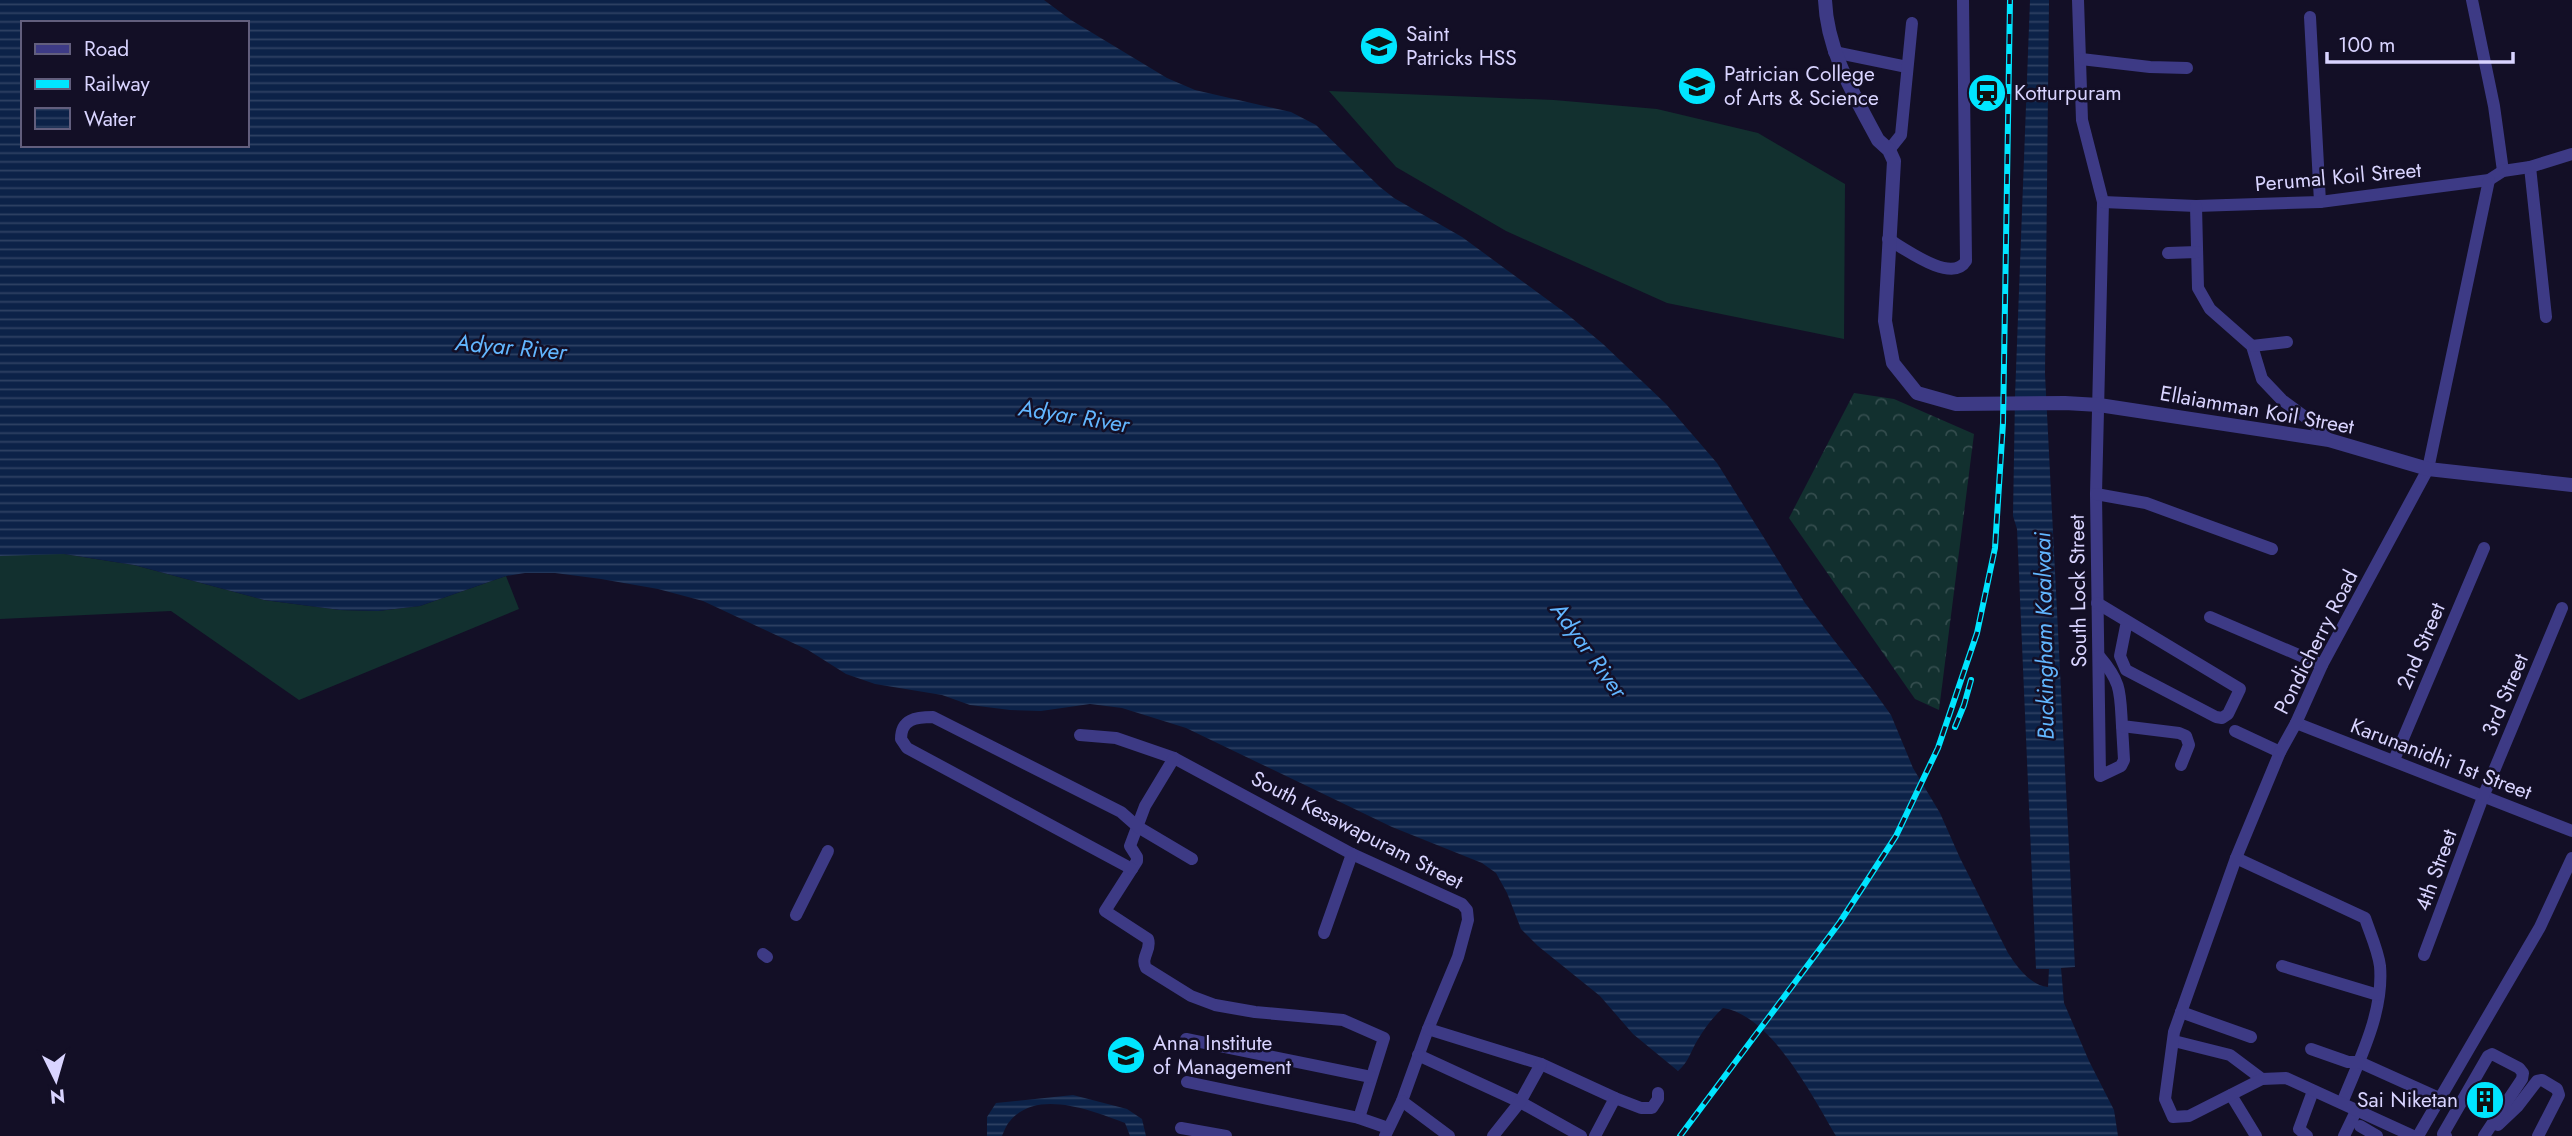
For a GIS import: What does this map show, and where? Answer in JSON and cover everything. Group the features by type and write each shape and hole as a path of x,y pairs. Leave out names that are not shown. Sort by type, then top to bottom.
{"street":[{"path":"1825,0 1828,31 1834,52 1878,139 1889,150 1901,135 1912,23"},
{"path":"1888,239 1929,263 1946,269 1955,270 1962,267 1966,261 1963,0"},
{"name":"South Lock Street","path":"2078,0 2082,120 2103,202 2096,495 2100,776 2121,766 2122,726"},
{"path":"2472,0 2494,106 2503,171"},
{"path":"2310,17 2320,202"},
{"path":"1834,52 1907,67"},
{"path":"2081,60 2186,68"},
{"name":"Ellaiamman Koil Street","path":"1889,150 1894,166 1885,321 1893,363 1917,393 1956,404 2099,405 2329,440 2428,469 2572,485"},
{"name":"Perumal Koil Street","path":"2103,202 2196,206 2320,202 2489,180 2503,171 2530,167 2572,154"},
{"path":"2530,167 2546,317"},
{"name":"Pondicherry Road","path":"2231,1095 2189,1116 2173,1117 2165,1099 2174,1032 2236,858 2273,769 2277,751 2296,723 2322,665 2428,469 2489,180"},
{"path":"2196,206 2198,288 2210,309 2252,346 2262,379 2329,440"},
{"path":"2168,253 2197,252"},
{"path":"2252,346 2287,342"},
{"path":"2096,495 2146,503 2272,549"},
{"name":"2nd Street","path":"2394,760 2484,548"},
{"path":"2098,603 2240,689 2228,714 2222,718 2216,717 2126,670 2120,656 2127,621"},
{"name":"3rd Street","path":"2483,797 2562,608"},
{"path":"2210,617 2322,665"},
{"path":"2099,656 2116,676 2122,726 2186,736 2189,745 2181,765"},
{"path":"1132,869 906,748 902,744 901,732 905,724 915,717 933,717 1121,812 1138,827 1192,859"},
{"name":"Karunanidhi 1st Street","path":"2296,723 2572,831"},
{"path":"2235,731 2277,751"},
{"name":"South Kesawapuram Street","path":"1080,735 1116,738 1174,758 1353,854 1462,904 1467,910 1468,920 1458,957 1427,1029 1402,1101 1386,1132"},
{"path":"1174,758 1145,806 1130,846 1137,857 1132,869 1105,911 1148,939 1150,944 1143,961 1146,968 1191,996 1255,1012 1343,1020 1384,1038 1359,1118"},
{"name":"4th Street","path":"2424,955 2483,797"},
{"path":"796,915 828,851"},
{"path":"1324,933 1353,854"},
{"path":"2236,858 2365,918 2380,966 2378,995 2371,1032 2342,1103"},
{"path":"2359,1122 2415,1136 2540,927 2572,858"},
{"path":"2282,966 2378,995"},
{"path":"2181,1012 2251,1037"},
{"path":"1427,1029 1541,1064 1615,1098 1647,1109 1655,1105 1658,1093"},
{"path":"1186,1039 1371,1077"},
{"path":"2174,1041 2230,1055 2262,1079"},
{"path":"2311,1049 2348,1062 2359,1062 2440,1098"},
{"path":"2442,1135 2488,1056 2492,1054 2519,1068 2523,1073 2522,1079 2487,1136"},
{"path":"1418,1055 1520,1102 1581,1136"},
{"path":"1498,1135 1541,1064"},
{"path":"2256,1136 2231,1095 2262,1079 2286,1078 2342,1103 2359,1122 2377,1136"},
{"path":"2487,1136 2539,1080 2557,1089 2559,1095 2538,1136"},
{"path":"1187,1082 1359,1118 1386,1132"},
{"path":"2307,1136 2299,1129 2314,1091"},
{"path":"1595,1136 1615,1098"},
{"path":"1402,1101 1449,1136"},
{"path":"2344,1136 2359,1122"},
{"path":"1181,1128 1226,1136"}],"green space":[{"path":"1329,91 1554,100 1657,109 1758,133 1845,184 1844,339 1667,303 1506,231 1396,167"},
{"path":"1854,393 1894,399 1974,434 1939,710 1915,699 1789,518"},
{"path":"64,554 134,565 264,600 340,610 378,611 420,606 506,576 519,609 299,700 171,611 0,619 0,556"}],"water":[{"path":"0,0 1044,0 1071,20 1167,78 1195,90 1291,112 1316,125 1394,198 1462,237 1567,314 1666,404 1717,463 1805,603 1891,715 1913,768 1940,813 2008,953 2030,979 2048,987 2049,969 2036,969 2017,529 2013,516 2030,0 2049,0 2045,374 2075,967 2061,968 2064,1003 2114,1110 2118,1136 1836,1136 1803,1080 1774,1041 1758,1025 1741,1014 1723,1008 1706,1028 1678,1071 1633,1034 1600,996 1521,929 1496,873 1482,863 1392,827 1186,728 1122,708 1090,704 1041,711 1010,710 970,705 942,695 875,684 846,674 808,650 703,601 658,589 601,579 555,573 525,573 506,576 420,606 378,611 340,610 264,600 134,565 64,554 0,556"},
{"path":"1073,1095 1127,1109 1142,1119 1146,1136 1130,1136 1125,1123 1082,1108 1050,1104 1021,1111 1009,1123 1002,1136 987,1136 987,1117 996,1103"}],"railway":[{"path":"1680,1136 1840,922 1896,836 1938,748 1977,633 1995,548 2003,423 2010,0"},
{"path":"1955,727 1971,680"}],"place":[{"name":"Saint Patricks HSS","path":"1379,46"},
{"name":"Patrician College of Arts & Science","path":"1697,86"},
{"name":"Kotturpuram","path":"1987,93"},
{"name":"Anna Institute of Management","path":"1126,1055"},
{"name":"Sai Niketan","path":"2485,1100"}],"water label":[{"name":"Adyar River","path":"511,347"},
{"name":"Adyar River","path":"1074,416"},
{"name":"Buckingham Kaalvaai","path":"2044,636"},
{"name":"Adyar River","path":"1589,650"}]}
